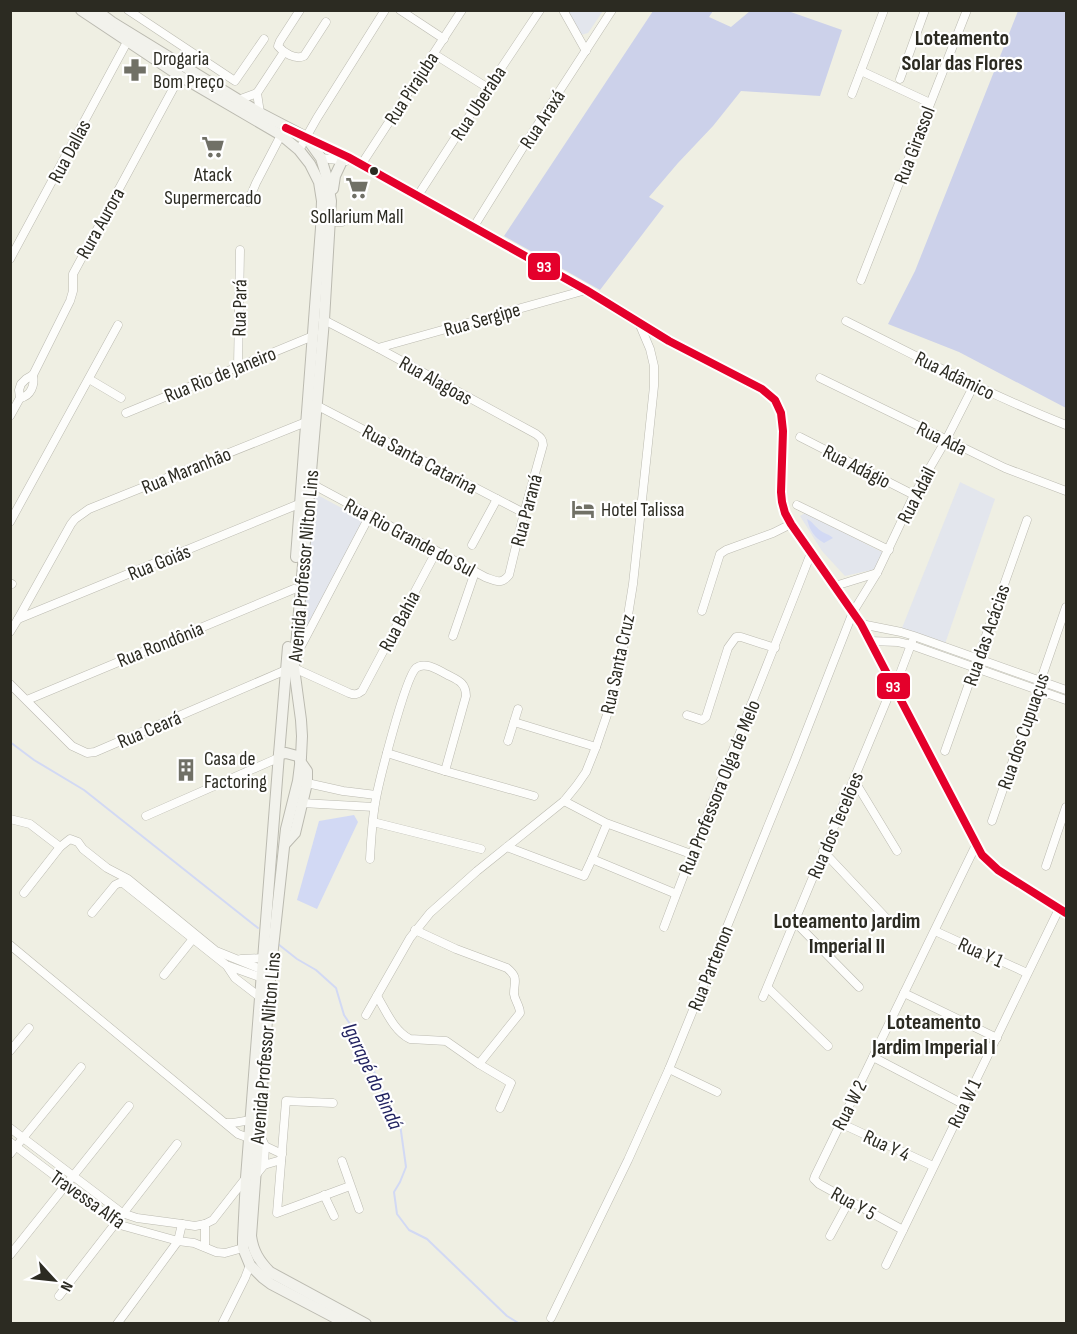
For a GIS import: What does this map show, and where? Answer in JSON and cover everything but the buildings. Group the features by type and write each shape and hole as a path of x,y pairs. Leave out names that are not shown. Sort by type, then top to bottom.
{"main road":[{"name":"Avenida Professor Nilton Lins","path":"81,10 180,76 281,135 299,150 310,164 319,182 322,201 294,589 292,665 302,736 301,759 270,931"},
{"name":"Avenida Professor Nilton Lins","path":"96,10 238,100 306,137 321,158 327,178 333,238 292,665 278,756 259,1130 243,1248 255,1272 272,1284 347,1323"},
{"path":"331,201 334,176 342,161"},
{"path":"281,735 302,736"},
{"path":"278,756 286,753 301,759 307,771 307,783 295,833 285,844"},
{"name":"Avenida Professor Nilton Lins","path":"269,945 264,958 249,1138 252,1246 262,1264 280,1278 366,1323"}],"street":[{"path":"128,10 236,81 264,39"},
{"path":"300,10 278,46 284,52 297,58 304,56 326,22"},
{"path":"299,150 386,10"},
{"path":"400,10 444,39"},
{"name":"Rua Pirajuba","path":"357,163 434,54 462,10"},
{"name":"Rua Uberaba","path":"417,197 540,10"},
{"path":"564,10 586,51"},
{"name":"Rua Araxá","path":"473,228 612,10"},
{"path":"852,94 884,10"},
{"path":"900,79 925,10"},
{"name":"Rua Girassol","path":"861,280 967,10"},
{"name":"Rua Dallas","path":"10,259 127,42"},
{"path":"238,100 257,93 284,52"},
{"path":"434,54 488,88"},
{"path":"861,71 930,103"},
{"name":"Rura Aurora","path":"10,416 20,398 21,384 33,375 70,301 73,291 73,273 180,76"},
{"path":"257,93 260,113"},
{"path":"248,202 281,135"},
{"path":"306,137 586,290 639,323 762,389 775,400 783,431 782,502 791,524 861,624 976,845 989,863 998,870 1063,911"},
{"path":"321,158 357,163"},
{"path":"330,222 342,222"},
{"name":"Rua Pará","path":"238,367 240,250"},
{"name":"Rua Sergipe","path":"378,348 586,290"},
{"name":"Rua Alagoas","path":"324,320 536,434 543,441 543,445"},
{"name":"Rua Adâmico","path":"846,321 974,385 1066,425"},
{"name":"Rua Santa Cruz","path":"366,1015 416,930 430,913 564,801 586,772 596,747 611,703 621,659 633,584 649,441 654,366 650,349 639,323"},
{"path":"10,522 118,325"},
{"name":"Rua Rio de Janeiro","path":"126,413 313,336"},
{"name":"Rua Ada","path":"820,378 1005,468 1066,491"},
{"path":"89,379 121,398"},
{"name":"Rua Adail","path":"854,612 877,573 914,495 974,385"},
{"name":"Rua Santa Catarina","path":"316,405 524,513"},
{"name":"Rua Maranhão","path":"18,619 71,524 89,509 306,422"},
{"name":"Rua Adágio","path":"800,437 914,495"},
{"name":"Rua Paraná","path":"509,576 543,445"},
{"name":"Rua Rio Grande do Sul","path":"310,483 475,572 498,582 503,582 509,576"},
{"path":"472,545 497,498"},
{"name":"Rua Goiás","path":"18,619 299,504"},
{"path":"797,505 889,550"},
{"path":"292,665 370,515"},
{"name":"Rua das Acácias","path":"945,751 1027,520"},
{"path":"702,611 720,554 726,549 773,533 791,524"},
{"name":"Rua Bahia","path":"292,665 354,695 362,691 436,552"},
{"name":"Rua Professora Olga de Melo","path":"664,927 811,553"},
{"path":"453,636 475,572"},
{"path":"835,586 877,573"},
{"name":"Rua Rondônia","path":"27,700 294,589"},
{"name":"Rua dos Cupuaçus","path":"992,821 1066,607"},
{"name":"Rua Partenon","path":"551,1318 669,1069 854,612"},
{"path":"10,632 18,619"},
{"path":"861,624 914,636 1066,690"},
{"path":"901,671 914,636"},
{"name":"Rua Professora Olga de Melo","path":"687,716 704,719 728,648 736,637 775,648"},
{"path":"870,641 911,645 1066,700"},
{"name":"Rua Ceará","path":"27,700 72,746 87,753 95,752 292,665"},
{"path":"370,859 374,807 387,753 408,684 414,671 424,665 437,669 462,683 466,691 445,771"},
{"path":"10,684 27,700"},
{"name":"Rua dos Tecelões","path":"763,997 893,685"},
{"path":"508,741 518,709"},
{"path":"514,722 596,747"},
{"path":"387,753 534,796"},
{"path":"146,816 278,756"},
{"path":"854,780 897,851"},
{"path":"307,783 376,795"},
{"path":"328,804 343,790"},
{"path":"564,801 606,823 691,854"},
{"path":"302,803 374,807"},
{"path":"1046,866 1066,807"},
{"path":"10,819 30,824 60,847"},
{"path":"373,822 481,849"},
{"path":"507,847 584,876 606,826"},
{"path":"24,893 60,847 70,838 78,842 83,849 107,868 128,879 207,945 263,974"},
{"name":"Rua W 2","path":"817,1170 976,845"},
{"path":"823,851 888,920"},
{"path":"592,859 674,893"},
{"path":"92,914 115,885 123,883 226,965 236,978 261,998"},
{"name":"Rua W 1","path":"886,1265 1027,973 1063,911"},
{"path":"795,922 860,987"},
{"path":"416,930 497,963 507,968 515,977 514,995 520,1007 520,1013 479,1064"},
{"name":"Rua Y 1","path":"935,931 1027,973"},
{"path":"164,975 192,940"},
{"path":"10,945 238,1134 249,1138"},
{"path":"239,960 264,958"},
{"path":"226,965 263,974"},
{"path":"768,988 828,1047"},
{"path":"904,993 997,1038"},
{"path":"377,996 396,1028 405,1037 446,1041 511,1083 500,1108"},
{"path":"10,1051 29,1028"},
{"path":"873,1057 963,1104"},
{"path":"10,1154 14,1144 23,1138 81,1066"},
{"path":"669,1069 717,1092"},
{"path":"333,1103 286,1101 277,1213 350,1186"},
{"path":"10,1255 129,1106"},
{"path":"226,1123 251,1120"},
{"name":"Rua Y 4","path":"840,1123 933,1166"},
{"path":"10,1128 122,1213 137,1218 195,1226 213,1220 251,1177 264,1165 281,1157"},
{"path":"259,1130 266,1146 264,1165"},
{"name":"Travessa Alfa","path":"14,1144 115,1222 125,1227 205,1247 216,1252 225,1253 243,1248"},
{"path":"59,1296 177,1144"},
{"path":"266,1146 281,1157"},
{"path":"342,1161 359,1209"},
{"name":"Rua Y 5","path":"817,1170 816,1182 903,1230"},
{"path":"324,1195 334,1216"},
{"path":"830,1236 849,1201"},
{"path":"155,1234 156,1221"},
{"path":"117,1323 178,1241 182,1224"},
{"path":"205,1224 205,1247"},
{"path":"222,1323 250,1265"}],"shaded area":[{"path":"565,11 603,11 588,33 581,35"},
{"path":"653,11 713,11 709,17 731,27 750,11 788,11 842,30 820,96 741,91 649,197 664,206 600,290 504,236"},
{"path":"1018,11 1066,11 1066,408 959,352 888,324 915,271"},
{"path":"960,482 995,499 945,644 902,628"},
{"path":"310,491 364,520 296,654"},
{"path":"805,513 884,553 876,569 845,576 822,551 800,516"},
{"path":"807,519 833,538 824,543 821,541 813,533"},
{"path":"354,815 358,822 317,909 297,900 319,821"}],"waterway":[{"name":"Igarapé do Bindá","path":"10,742 34,760 84,790 258,928"},
{"name":"Igarapé do Bindá","path":"278,944 316,970 336,988 344,1015 380,1082 387,1107 400,1124 406,1167 394,1192 397,1214 409,1230 427,1239 507,1316 520,1324"}],"transit line":[{"name":"93","path":"286,128 348,157 586,290 669,341 762,389 775,400 781,413 783,431 782,502 791,524 861,624 982,855 998,870 1066,913"}],"place":[{"name":"Drogaria Bom Preço","path":"135,70"},
{"name":"Atack Supermercado","path":"213,147"},
{"name":"Sollarium Mall","path":"357,188"},
{"name":"Hotel Talissa","path":"583,509"},
{"name":"Casa de Factoring","path":"186,770"}],"district":[{"name":"Loteamento Solar das Flores","path":"962,50"},
{"name":"Loteamento Jardim Imperial II","path":"847,932"},
{"name":"Loteamento Jardim Imperial I","path":"934,1034"}]}
